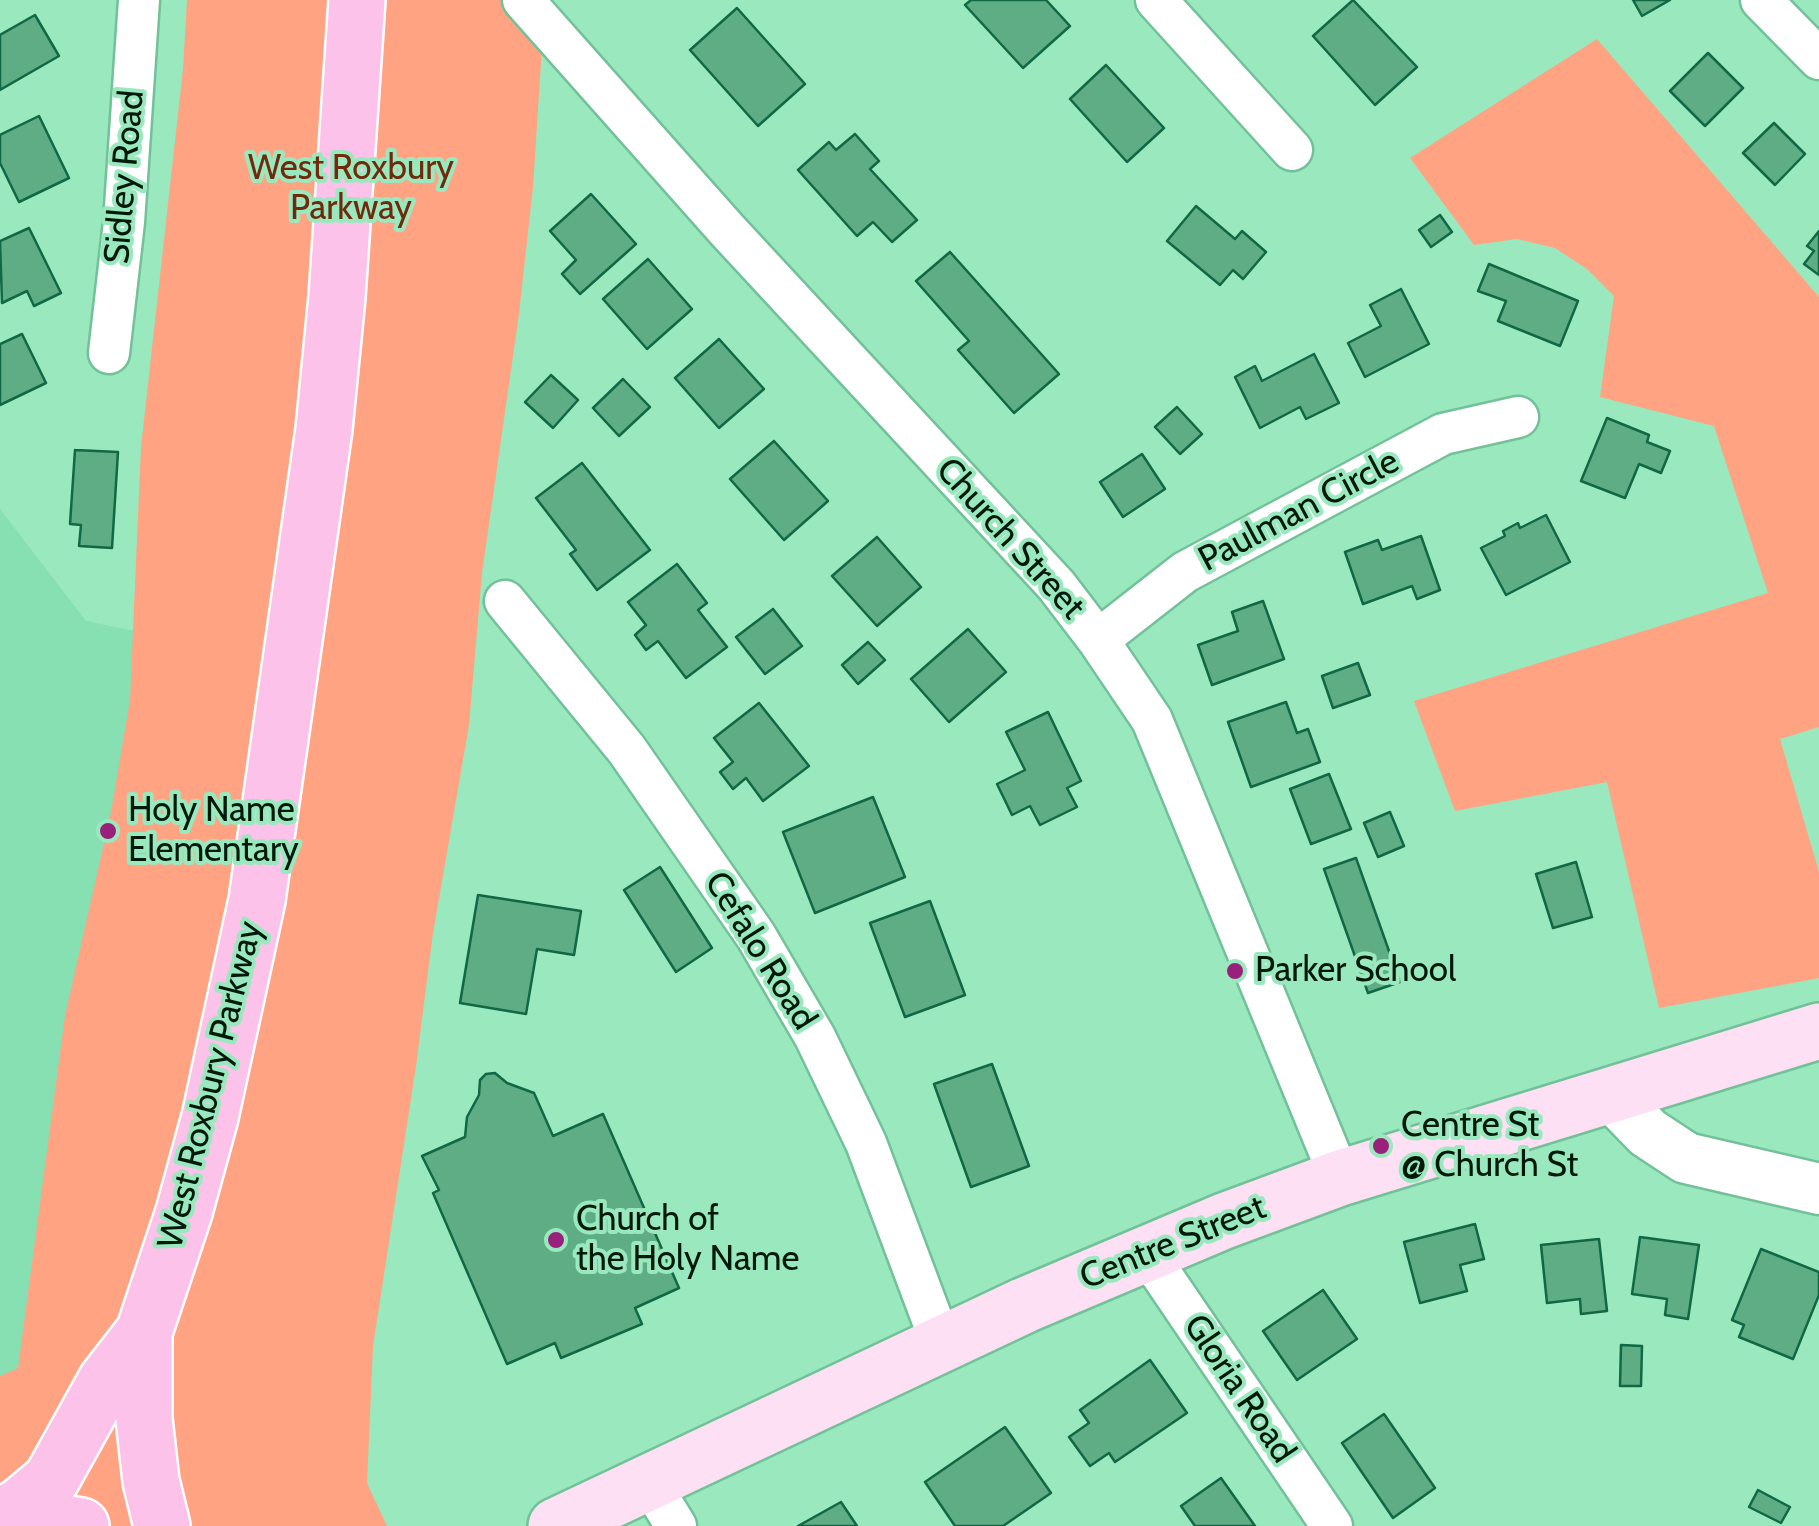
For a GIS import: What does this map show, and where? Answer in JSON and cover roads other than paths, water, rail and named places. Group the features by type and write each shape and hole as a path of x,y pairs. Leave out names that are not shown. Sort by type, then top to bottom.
{"main road":[{"name":"West Roxbury Parkway","path":"162,1526 144,1419 144,1332 184,1212 210,1117 257,900 324,429 357,0"},
{"name":"Centre Street","path":"556,1526 663,1504 940,1344 1146,1252 1340,1178 1819,1031"},
{"name":"West Roxbury Parkway","path":"0,1519 51,1480 106,1381 144,1332"},
{"path":"0,1519 36,1519 81,1526"}],"street":[{"name":"Sidley Road","path":"109,353 124,222 139,0"},
{"name":"Church Street","path":"523,0 727,230 1056,585 1098,640 1152,720 1340,1178"},
{"path":"1156,0 1292,150"},
{"path":"1761,0 1819,58"},
{"name":"Paulman Circle","path":"1098,640 1185,572 1409,452 1443,434 1518,417"},
{"name":"Cefalo Road","path":"505,601 627,750 756,936 814,1038 866,1144 940,1344"},
{"path":"1612,1096 1648,1134 1686,1158 1819,1188"},
{"name":"Gloria Road","path":"1146,1252 1332,1526"}],"place":[{"name":"Holy Name Elementary","path":"108,831"},
{"name":"Parker School","path":"1235,971"},
{"name":"Centre St @ Church St","path":"1381,1146"},
{"name":"Church of the Holy Name","path":"556,1240"}]}
